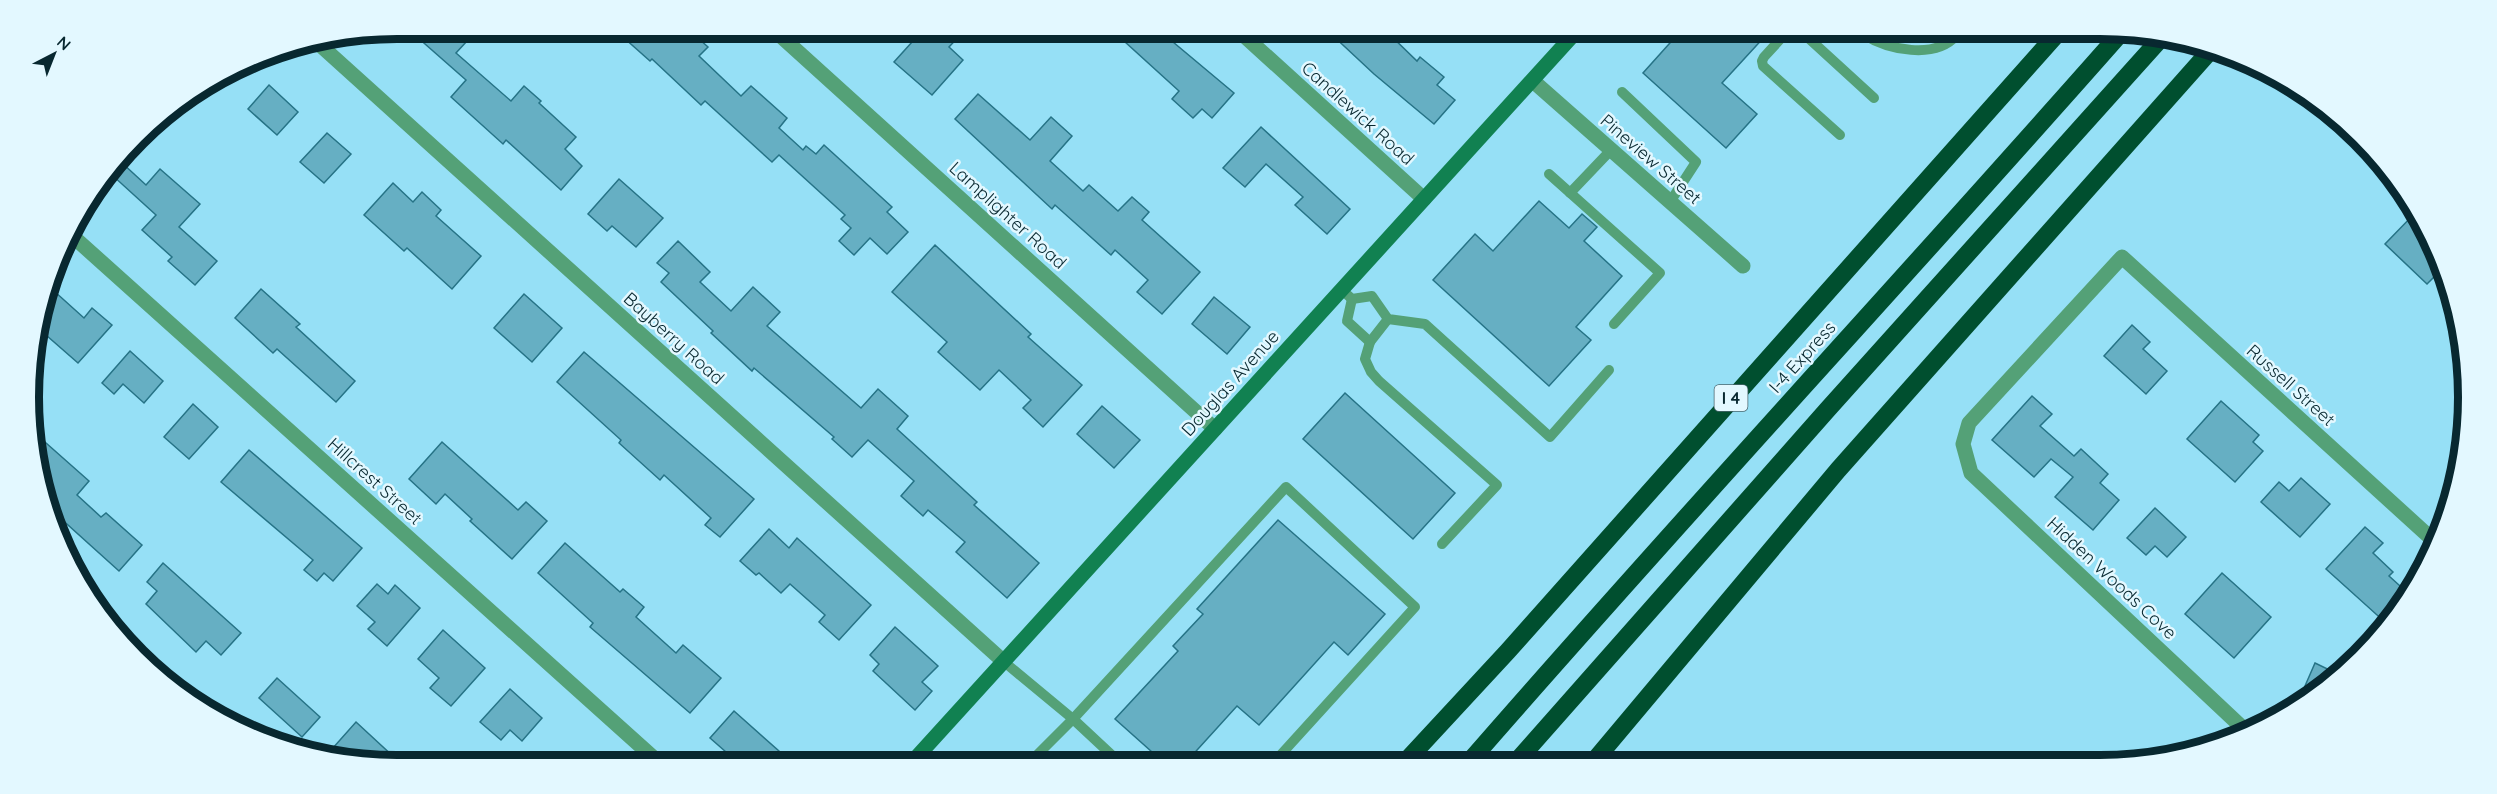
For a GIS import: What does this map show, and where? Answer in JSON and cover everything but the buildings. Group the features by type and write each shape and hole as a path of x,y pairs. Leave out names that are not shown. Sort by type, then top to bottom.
{"highway":[{"name":"I 4","path":"1412,755 1508,651 2052,39"},
{"name":"I-4 Express","path":"1475,755 1595,617 1992,179 2115,40"},
{"path":"1522,755 1820,418 2156,44"},
{"path":"1599,755 1838,470 2206,55"}],"main road":[{"name":"Douglas Avenue","path":"918,755 1215,429 1347,294 1424,199 1570,39"}],"street":[{"name":"Lamplighter Road","path":"784,39 1215,429"},
{"name":"Candlewick Road","path":"1248,39 1424,199"},
{"name":"Bayberry Road","path":"322,47 1003,661"},
{"name":"Pineview Street","path":"1533,81 1743,266"},
{"name":"Hillcrest Street","path":"76,239 651,755"},
{"name":"Russell Street","path":"1963,444 1969,423 2122,257 2430,537"},
{"name":"Hidden Woods Cove","path":"1963,444 1971,473 2241,726"}],"lane":[{"path":"1780,39 1764,57 1763,66 1840,135"},
{"path":"1809,39 1874,98"},
{"path":"1875,39 1913,50 1942,46 1952,39"},
{"path":"1622,92 1696,162 1670,202"},
{"path":"1570,193 1611,150"},
{"path":"1548,174 1660,273 1614,324"},
{"path":"1370,342 1347,321 1347,294 1372,296 1388,319 1425,324 1550,437 1609,370"},
{"path":"1388,319 1370,342 1365,359 1375,377 1497,485 1442,544"},
{"path":"1037,755 1286,487 1415,607 1281,755"},
{"path":"1003,661 1073,718 1112,755"}]}
